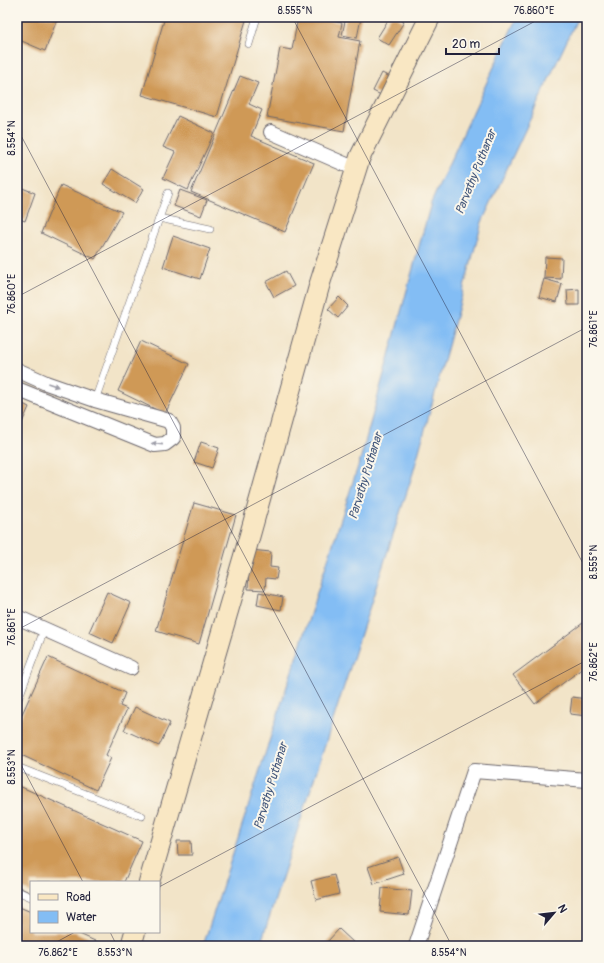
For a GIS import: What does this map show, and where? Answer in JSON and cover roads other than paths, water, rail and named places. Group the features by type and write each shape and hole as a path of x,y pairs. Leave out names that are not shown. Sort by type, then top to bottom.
{"street":[{"path":"149,881 242,564 320,283 356,169 360,157 430,17"},
{"path":"271,132 356,169"},
{"path":"17,370 46,383 95,400 169,421 173,428 173,438 165,444 156,445 17,389"},
{"path":"17,617 131,668"},
{"path":"416,946 474,771 587,780"},
{"path":"131,946 135,933"}],"lane":[{"path":"249,44 257,17"},
{"path":"95,400 168,193"},
{"path":"159,218 210,229"},
{"path":"17,702 44,630"},
{"path":"17,767 142,816"},
{"path":"17,891 30,897"}],"water":[{"name":"Parvathy Puthanar","path":"517,17 578,17 482,222 413,473 260,946 203,946 361,457 431,203"}]}
